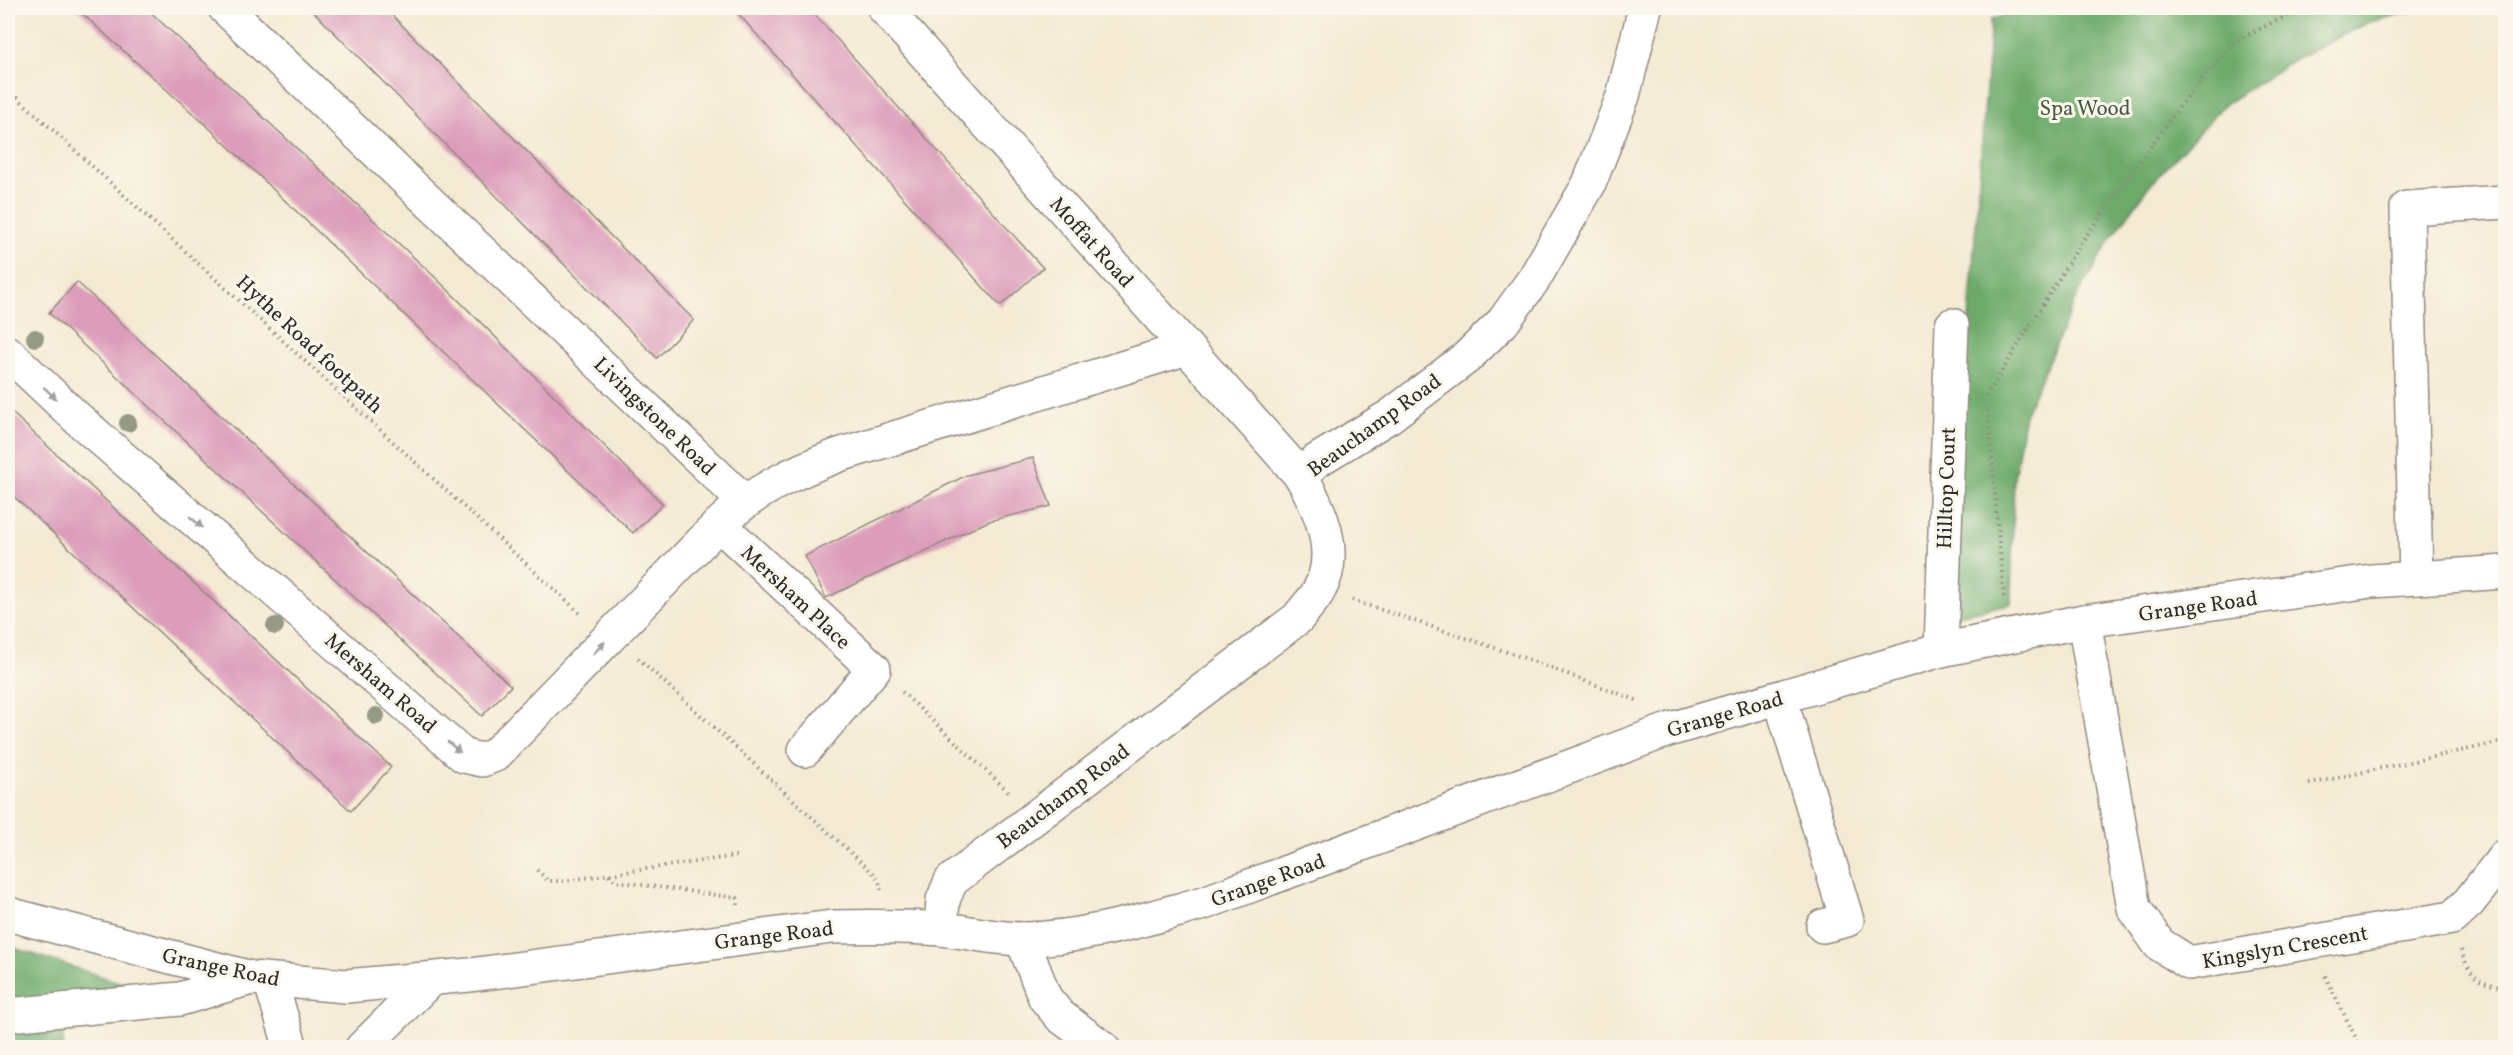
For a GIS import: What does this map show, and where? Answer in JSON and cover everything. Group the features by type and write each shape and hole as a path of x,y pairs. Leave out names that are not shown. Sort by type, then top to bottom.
{"street":[{"name":"Livingstone Road","path":"225,8 744,501"},
{"name":"Moffat Road","path":"884,8 1301,476"},
{"name":"Beauchamp Road","path":"941,929 943,900 951,881 1298,618 1319,590 1328,549 1319,506 1301,476 1316,461 1390,416 1466,358 1503,322 1534,279 1589,184 1623,96 1645,8"},
{"path":"2416,578 2407,208 2505,202"},
{"name":"Hilltop Court","path":"1941,650 1952,325"},
{"path":"744,501 789,475 839,455 1187,348"},
{"name":"Mersham Road","path":"8,353 76,418 464,756 482,760 495,755 744,501"},
{"name":"Mersham Place","path":"719,524 874,669"},
{"name":"Grange Road","path":"8,914 260,979 346,986 430,980 832,927 890,926 941,929 1022,939 1066,936 1125,925 1204,903 1668,730 1941,650 2084,621 2360,583 2505,572"},
{"name":"Kingslyn Crescent","path":"2084,621 2134,908 2158,944 2189,963 2452,918"},
{"path":"805,750 874,669"},
{"path":"1780,698 1847,920 1823,926"},
{"path":"2452,918 2469,902 2505,855"},
{"path":"1022,939 1045,998 1060,1016 1103,1047"},
{"path":"8,1015 180,999 260,979 291,1047"},
{"path":"362,1047 430,980"}],"path":[{"path":"2007,637 1986,396 2079,246 2176,111 2235,41 2303,8"},
{"name":"Hythe Road footpath","path":"8,89 583,615"},
{"path":"1319,590 1406,617 1640,702"},
{"path":"634,654 873,873"},
{"path":"874,669 885,675 998,782"},
{"path":"2309,784 2505,741"},
{"path":"537,870 548,881 608,875 736,856"},
{"path":"608,875 615,881 737,898 742,938"},
{"path":"2452,918 2470,974 2480,981 2505,988"},
{"path":"2322,972 2361,1047"}],"green space":[{"name":"Spa Wood","path":"2033,8 2425,8 2370,22 2295,59 2224,105 2149,186 2110,240 2074,302 2025,415 2014,478 2011,604 1947,617 1991,19"},
{"path":"8,946 138,988 61,1023 64,1047 8,1047"}],"building":[{"path":"76,8 146,8 437,279 663,504 633,533 208,127"},
{"path":"310,8 385,8 694,320 657,358"},
{"path":"733,8 809,8 1043,268 1000,306"},
{"path":"77,282 511,686 482,716 49,313"},
{"path":"8,409 391,767 351,811 8,491"},
{"path":"1033,458 1051,506 989,521 826,598 805,556 967,475"}]}
